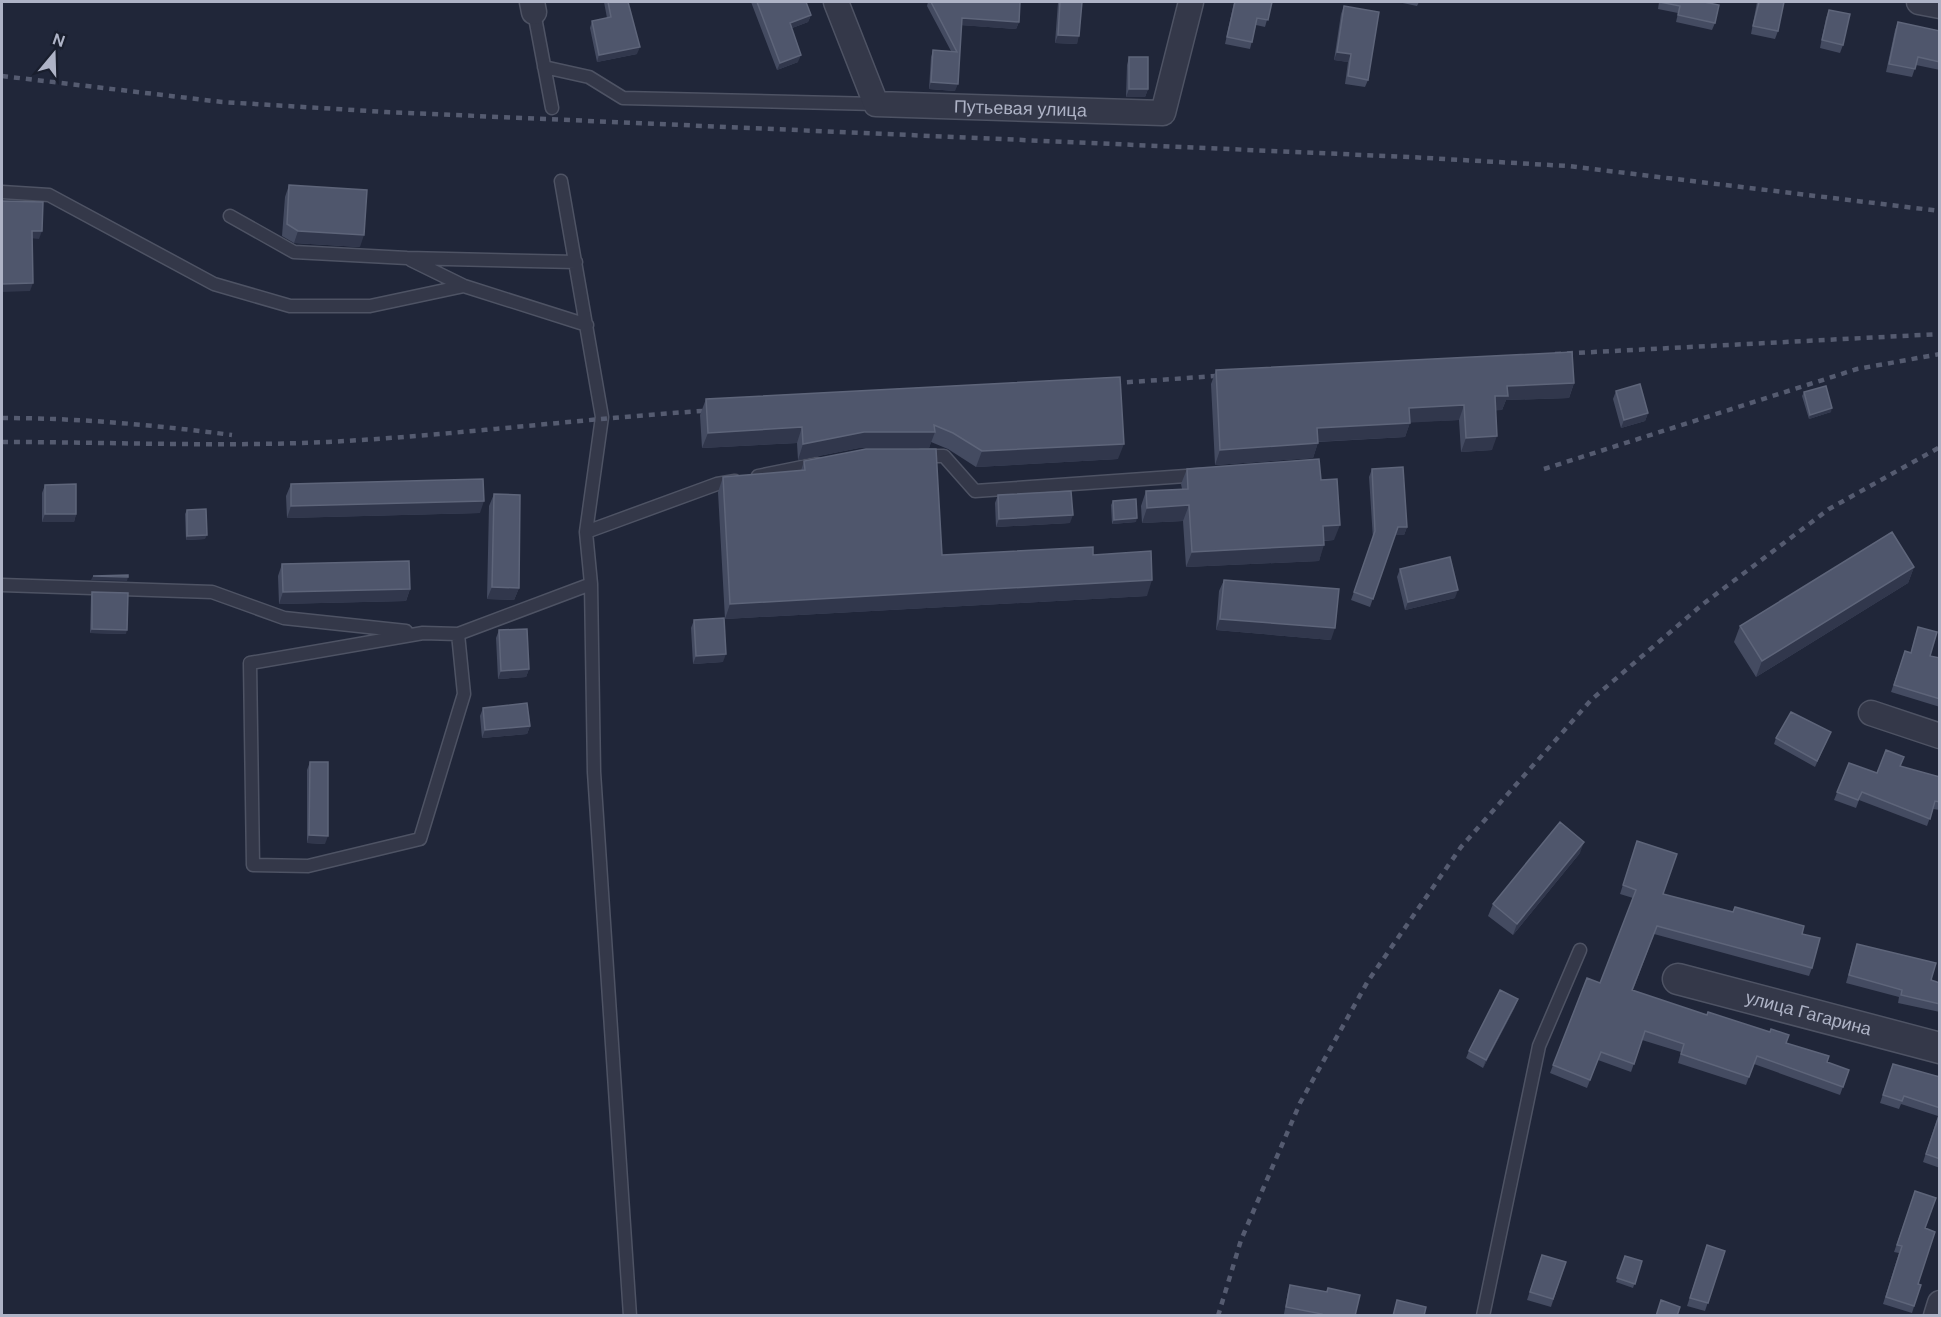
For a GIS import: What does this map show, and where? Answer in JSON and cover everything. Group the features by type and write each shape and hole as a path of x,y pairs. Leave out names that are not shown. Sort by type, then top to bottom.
{"street":[{"path":"836,2 876,104"},
{"name":"Путьевая улица","path":"876,104 1163,113 1191,2"},
{"path":"1918,2 1940,6"},
{"path":"1871,713 1940,736"},
{"name":"улица Гагарина","path":"1678,979 1940,1048"},
{"path":"1936,1316 1940,1303"}],"lane":[{"path":"533,7 552,108"},
{"path":"544,67 590,77 623,98 876,104"},
{"path":"561,181 602,417 586,532 591,584 594,772 630,1316"},
{"path":"2,192 49,195 214,284 290,306 370,306 464,286"},
{"path":"230,216 294,252 407,258 576,262"},
{"path":"407,258 464,286 587,325"},
{"path":"908,456 944,456 975,491 1208,474"},
{"path":"586,532 717,484 827,463"},
{"path":"2,585 212,592 284,618 423,633 458,634 591,584"},
{"path":"423,633 250,663 253,865 308,866 420,839 464,694 458,634"},
{"path":"1483,1316 1539,1046 1580,950"}],"building":[{"path":"608,2 628,2 640,47 599,55 592,21 611,17"},
{"path":"757,2 806,2 811,15 790,23 801,55 780,63"},
{"path":"931,2 1020,2 1019,22 962,18 958,84 931,82 933,50 957,52"},
{"path":"1060,2 1082,2 1079,36 1058,35"},
{"path":"1235,2 1272,2 1268,20 1257,18 1252,42 1227,37"},
{"path":"1660,2 1704,2 1719,5 1715,23 1678,15 1680,6"},
{"path":"1759,2 1784,2 1778,31 1753,26"},
{"path":"1344,6 1379,12 1368,80 1348,76 1351,54 1337,52"},
{"path":"1829,10 1850,14 1843,45 1822,40"},
{"path":"1898,22 1940,31 1940,62 1918,57 1915,69 1889,64"},
{"path":"1129,57 1148,57 1148,89 1129,89"},
{"path":"289,185 367,190 364,235 298,231 287,224"},
{"path":"2,201 43,202 42,231 32,231 33,283 2,284"},
{"path":"1572,352 1574,383 1507,386 1508,396 1495,396 1497,436 1466,438 1464,405 1409,408 1410,423 1317,428 1318,443 1220,450 1216,370"},
{"path":"1120,377 1124,444 982,451 953,433 934,425 935,432 864,432 803,444 802,427 708,433 706,399"},
{"path":"1640,384 1648,413 1624,420 1616,391"},
{"path":"1826,386 1832,408 1810,415 1804,392"},
{"path":"866,449 936,449 942,555 1093,547 1093,555 1151,551 1152,580 730,604 723,477 805,470 804,461"},
{"path":"1319,459 1321,480 1337,479 1340,525 1323,526 1324,545 1192,552 1189,505 1147,508 1146,491 1188,489 1187,469"},
{"path":"1403,467 1407,527 1398,527 1373,599 1354,592 1375,531 1372,469"},
{"path":"483,479 484,501 291,506 291,484"},
{"path":"76,484 76,514 45,514 45,485"},
{"path":"1071,491 1073,515 999,519 998,495"},
{"path":"494,494 520,495 519,588 492,587"},
{"path":"1136,499 1137,518 1114,520 1113,501"},
{"path":"206,509 207,535 187,536 187,510"},
{"path":"1892,532 1914,567 1762,661 1740,626"},
{"path":"1450,557 1458,590 1408,602 1400,569"},
{"path":"409,561 410,589 283,592 282,564"},
{"path":"128,575 128,577 93,576"},
{"path":"1224,580 1339,589 1335,628 1220,619"},
{"path":"92,592 128,593 127,630 92,629"},
{"path":"724,618 726,654 696,656 694,620"},
{"path":"1918,627 1937,632 1930,656 1940,658 1940,699 1894,685 1905,651 1911,653"},
{"path":"527,629 529,669 501,671 499,630"},
{"path":"527,703 530,726 485,730 483,708"},
{"path":"1791,712 1831,732 1817,761 1776,738"},
{"path":"1886,750 1904,757 1900,766 1940,777 1940,802 1935,801 1930,819 1862,792 1858,800 1837,792 1849,763 1877,773"},
{"path":"310,762 328,762 328,836 309,835"},
{"path":"1560,822 1584,842 1517,924 1493,904"},
{"path":"1637,841 1677,854 1663,894 1733,912 1735,907 1804,926 1802,934 1820,938 1812,968 1657,926 1632,990 1707,1015 1708,1012 1770,1032 1771,1029 1789,1035 1786,1043 1829,1056 1827,1062 1849,1070 1843,1087 1757,1056 1749,1077 1681,1054 1684,1044 1645,1031 1634,1064 1601,1052 1590,1080 1553,1065 1587,978 1600,983 1636,890 1623,885"},
{"path":"1857,944 1936,963 1931,980 1940,983 1940,1004 1901,995 1902,990 1849,975"},
{"path":"1500,990 1518,999 1486,1060 1469,1051"},
{"path":"1893,1064 1940,1077 1940,1108 1904,1096 1902,1101 1883,1095"},
{"path":"1940,1113 1940,1159 1926,1154"},
{"path":"1915,1191 1936,1198 1925,1228 1935,1232 1918,1284 1921,1285 1914,1306 1886,1297 1902,1246 1897,1245"},
{"path":"1707,1245 1725,1251 1708,1303 1690,1298"},
{"path":"1542,1255 1566,1262 1553,1299 1530,1292"},
{"path":"1625,1256 1642,1261 1635,1284 1617,1278"},
{"path":"1290,1285 1327,1292 1328,1288 1360,1295 1355,1316 1322,1316 1322,1314 1286,1307"},
{"path":"1397,1300 1426,1307 1424,1316 1393,1316"},
{"path":"1661,1300 1680,1307 1677,1316 1656,1316"}],"railway":[{"path":"2,76 222,102 386,112 1568,166 1940,211"},
{"path":"1555,354 1940,334"},
{"path":"1544,469 1857,369 1940,354"},
{"path":"1103,384 1229,375"},
{"path":"2,442 206,444 328,442 717,410"},
{"path":"2,418 117,423 232,435"},
{"path":"1218,1316 1241,1240 1300,1103 1368,981 1461,847 1591,700 1703,604 1829,509 1940,447"}]}
